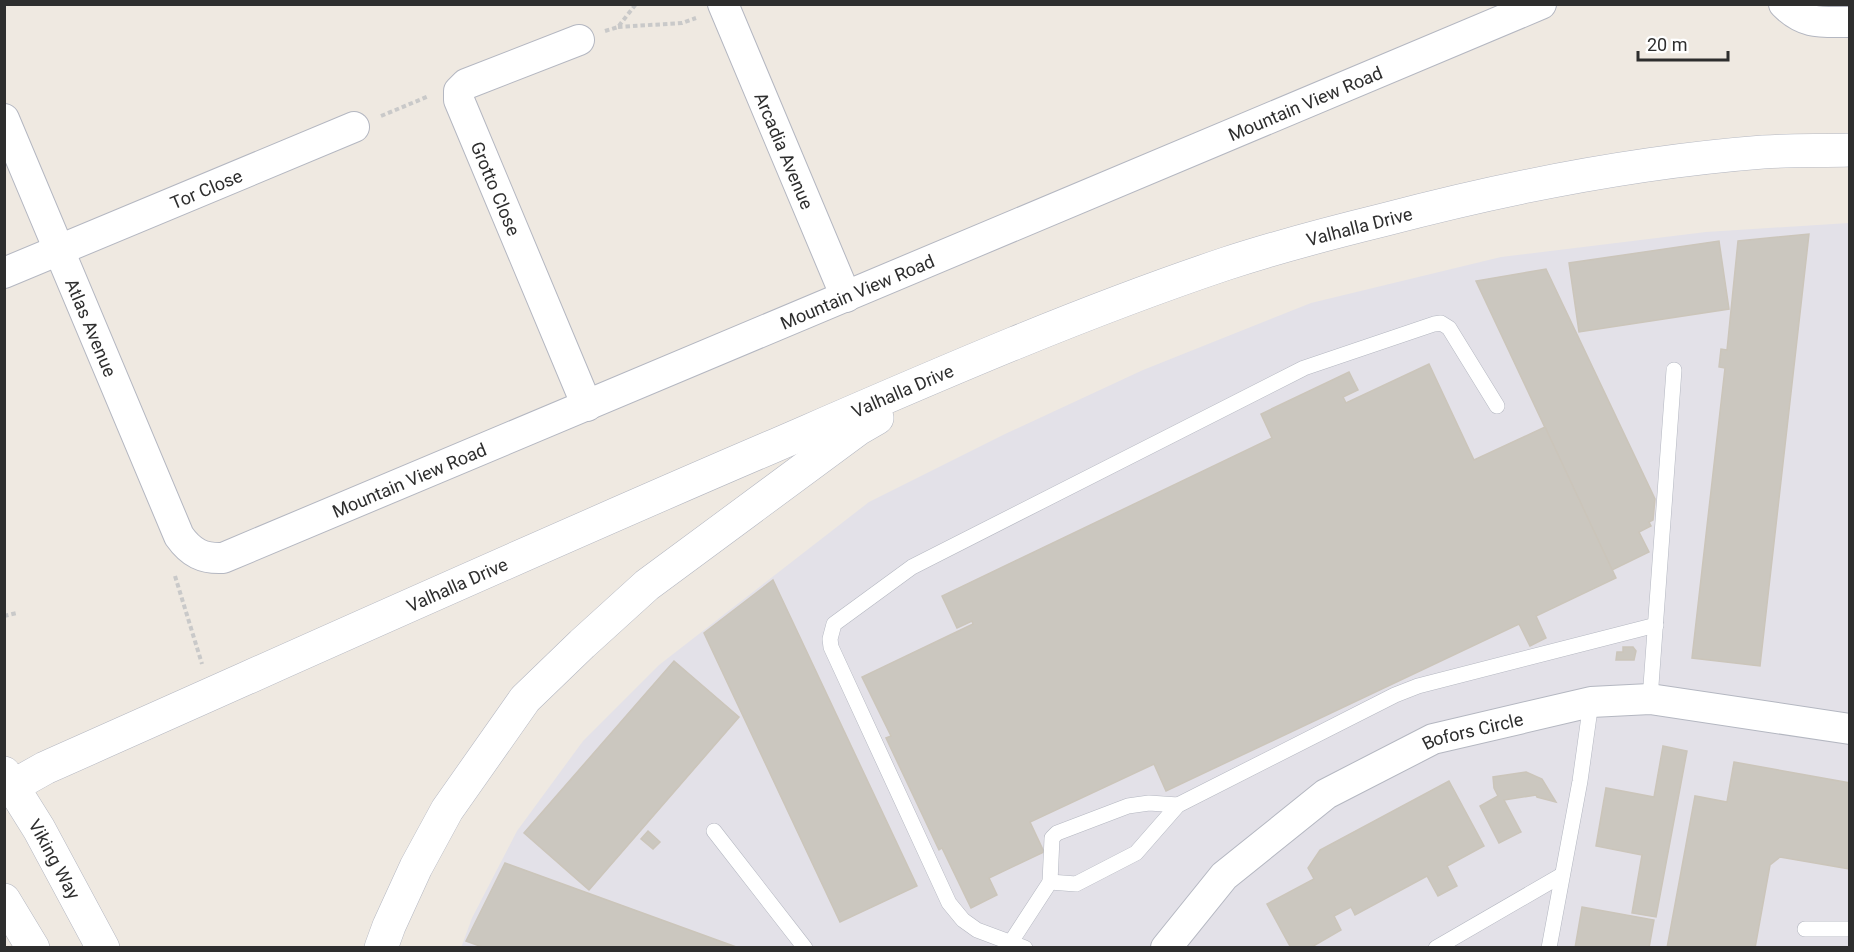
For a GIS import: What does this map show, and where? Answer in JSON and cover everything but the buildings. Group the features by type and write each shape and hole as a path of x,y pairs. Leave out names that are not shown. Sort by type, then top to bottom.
{"main road":[{"name":"Valhalla Drive","path":"7,784 648,500 979,358 1120,302 1227,264 1327,234 1502,190 1584,174 1668,162 1766,152 1850,150"},
{"path":"381,948 416,867 447,810 525,699 647,585 858,429 979,358"},
{"name":"Viking Way","path":"7,784 39,829 103,948"},
{"path":"4,900 33,948"}],"street":[{"name":"Mountain View Road","path":"179,536 193,552 202,556 223,558 233,555 1541,4"},
{"path":"1784,4 1804,20 1850,22"},
{"name":"Arcadia Avenue","path":"713,10 846,297"},
{"name":"Grotto Close","path":"579,40 466,84 459,91 459,100 587,406"},
{"name":"Atlas Avenue","path":"4,119 179,536"},
{"name":"Tor Close","path":"4,273 354,127"},
{"name":"Bofors Circle","path":"1166,948 1224,876 1326,794 1433,739 1591,702 1650,699 1850,729"}],"lane":[{"path":"1025,948 1008,945 970,925 949,903 831,647 830,639 834,624 912,567 1304,368 1434,324 1441,323 1449,328 1497,406"},
{"path":"1650,699 1674,370"},
{"path":"1050,882 1076,884 1136,853 1178,805 1384,700 1418,686 1656,625"},
{"path":"1549,948 1580,781 1591,702"},
{"path":"1008,945 1050,882 1052,838 1057,833 1128,806 1149,803 1178,805"},
{"path":"714,831 805,948"},
{"path":"1436,948 1562,875"},
{"path":"1805,929 1850,929"}],"path":[{"path":"618,27 636,4"},
{"path":"579,40 618,27 682,23 713,10"},
{"path":"354,127 435,93"},
{"path":"173,572 204,670"},
{"path":"4,616 17,613"},
{"path":"4,663 4,681"}],"shaded area":[{"path":"1849,223 1849,947 461,948 472,918 517,831 583,741 659,665 869,502 1005,434 1143,370 1311,303 1501,257 1706,232"}]}
